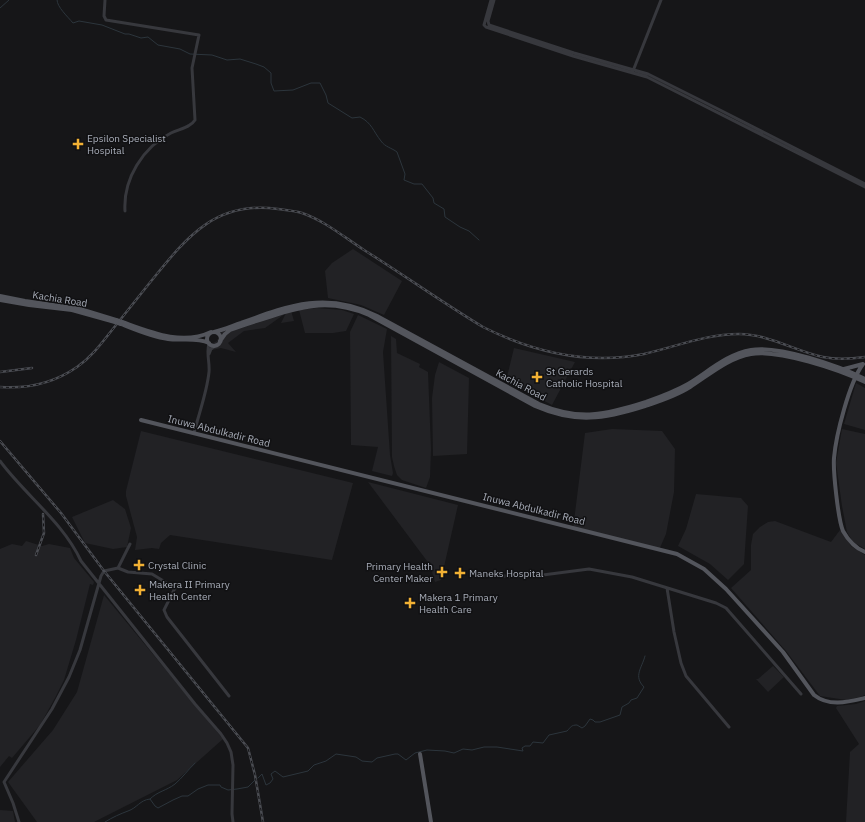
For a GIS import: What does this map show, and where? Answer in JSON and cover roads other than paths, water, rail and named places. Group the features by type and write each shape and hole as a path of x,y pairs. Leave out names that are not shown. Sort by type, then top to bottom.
{"main road":[{"name":"Kachia Road","path":"0,296 25,302 80,309 116,321"},
{"name":"Kachia Road","path":"0,300 72,310 116,321"},
{"name":"Kachia Road","path":"121,323 170,337 196,337 223,330 239,323 298,304 324,302 346,305 362,309 377,316 540,404 564,412 581,414 612,412 663,396 682,387 734,355 750,350 763,349 781,351 844,369 856,376"},
{"name":"Kachia Road","path":"220,341 230,330 300,307 326,305 349,308 369,315 535,406 552,413 580,418 612,416 664,400 684,390 730,361 750,354 780,354 856,376"},
{"path":"116,321 163,338 198,340 216,345 220,341 220,335 213,332 208,337 209,343"},
{"path":"844,369 864,364"},
{"path":"864,364 856,376 838,435 834,468 843,529 853,545 865,552"},
{"path":"856,376 865,379"},
{"path":"856,376 865,382"},
{"name":"Inuwa Abdulkadir Road","path":"141,420 677,554 704,569 726,589 783,652 814,695 825,701 836,702 853,701 865,698"},
{"path":"420,754 431,822"}],"street":[{"path":"105,0 104,16 106,20 199,35 192,70 195,120 192,125 175,130 162,137 142,156 130,179 125,204 126,212"},
{"path":"493,0 484,25 485,27 540,43 573,56 633,71 727,115 865,186"},
{"path":"633,71 661,0"},
{"path":"194,433 208,381 209,343"},
{"path":"209,358 211,349 216,345"},
{"path":"0,461 64,533 74,546 81,561 224,738 231,752 233,765 233,822"},
{"path":"118,568 130,544"},
{"path":"19,822 4,782 65,687 80,650 101,576 104,571 118,568 128,572 152,574 175,588 164,612 229,696"},
{"path":"499,576 535,576 589,569 632,577 716,603 726,608 801,694"},
{"path":"667,588 674,632 681,663 686,676 729,727"}],"waterway":[{"path":"0,8 9,0"},
{"path":"57,0 57,3 61,9 73,23 79,21 102,25 125,34 141,38 148,37 158,45 180,49 190,54 212,55 227,60 240,59 264,67 271,73 271,83 274,91 293,90 311,83 320,83 328,103 352,118 360,117 364,119 383,143 397,152 405,174 404,180 414,184 422,184 433,198 434,203 444,209 445,217 469,231 479,240"},
{"path":"258,778 262,774 266,785 273,779 271,774 275,771 283,777 308,771 314,765 326,761 336,754 356,757 362,761 372,762 377,758 395,754 398,754 406,760 415,753 427,750 454,753 463,749 472,750 484,747 497,747 523,751 522,748 525,746 530,746 533,742 543,743 549,735 567,731 572,726 577,725 582,728 590,719 595,722 600,722 620,715 622,707 631,700 637,698 644,687 639,679 639,672 645,656"},
{"path":"150,799 156,794 175,784 195,763"},
{"path":"105,822 131,810 141,802 150,799 158,808 182,796 188,796 198,789 208,785 220,785 228,790 248,787 255,780"}],"railway":[{"path":"0,387 21,387 40,384 68,373 77,367 98,348 165,264 191,236 220,216 237,210 256,208 278,209 302,213 319,220 483,327 502,336 541,349 582,357 623,357 644,354 703,338 739,334 771,340 823,357 834,359 865,357"},
{"path":"0,372 32,368"},
{"path":"0,441 61,513 104,571 248,748 255,775 263,822"},
{"path":"36,555 44,533 43,514"}],"place":[{"name":"Epsilon Specialist Hospital","path":"78,144"},
{"name":"St Gerards Catholic Hospital","path":"537,377"},
{"name":"Crystal Clinic","path":"139,565"},
{"name":"Primary Health Center Maker","path":"442,572"},
{"name":"Maneks Hospital","path":"460,573"},
{"name":"Makera II Primary Health Center","path":"140,590"},
{"name":"Makera 1 Primary Health Care","path":"410,603"}]}
